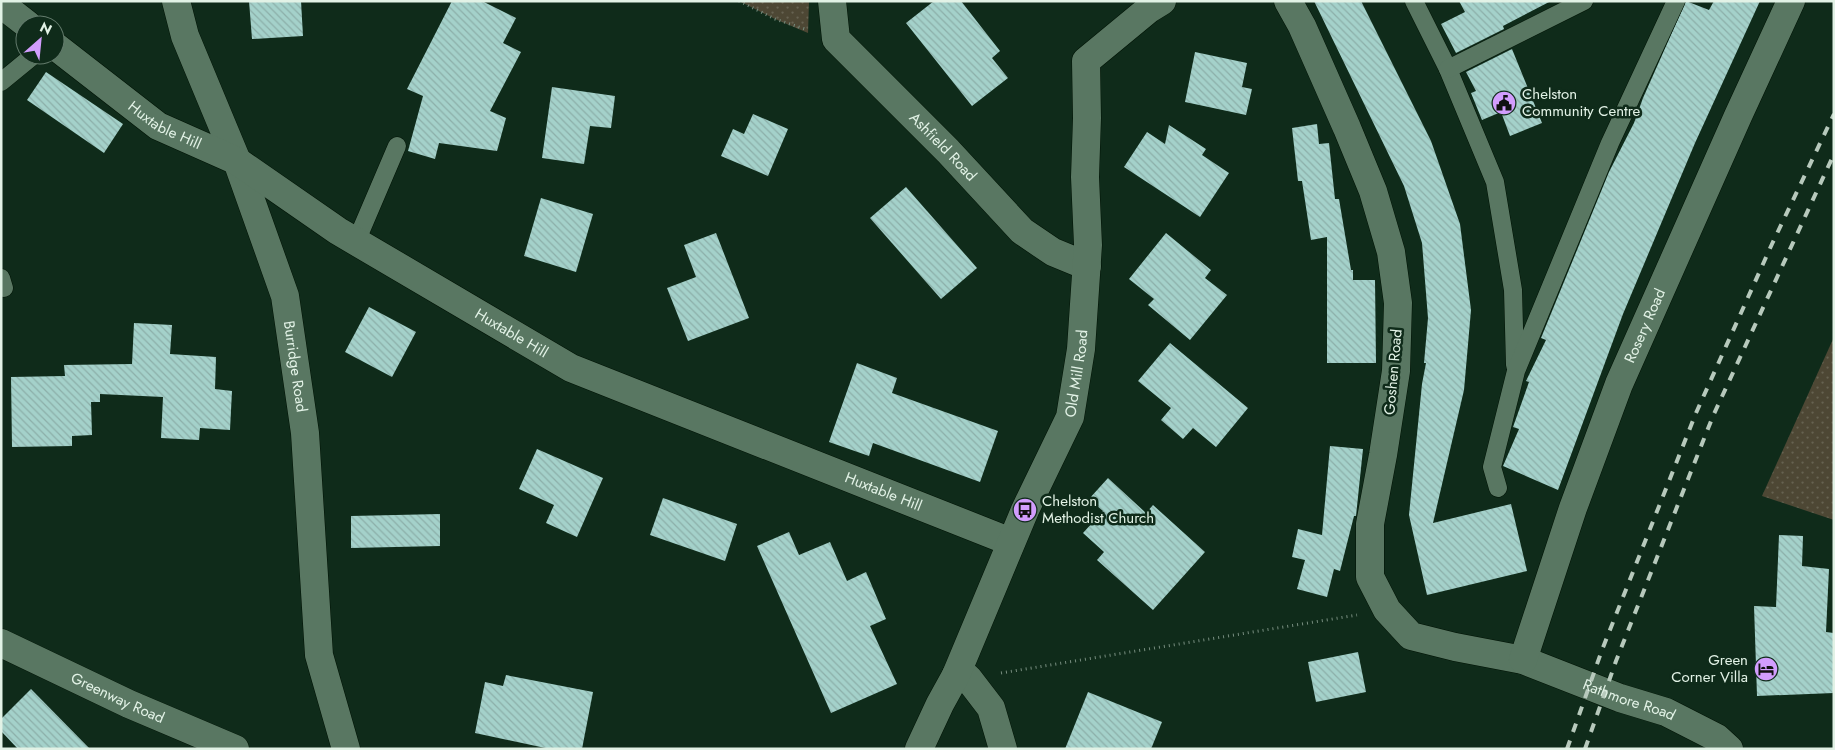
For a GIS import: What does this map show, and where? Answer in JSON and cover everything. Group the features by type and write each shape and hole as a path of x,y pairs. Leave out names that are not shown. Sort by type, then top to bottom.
{"street":[{"name":"Burridge Road","path":"176,1 185,36 237,161 286,296 305,433 320,655 346,749"},
{"path":"832,1 836,39"},
{"name":"Old Mill Road","path":"919,749 940,704 962,676 1011,542 1070,417 1081,349 1088,245 1085,177 1088,118 1086,61 1149,9 1162,1"},
{"name":"Goshen Road","path":"1288,1 1302,26 1362,164 1373,191 1391,252 1398,303 1396,371 1370,524 1370,577 1387,610 1411,636 1455,647 1523,660"},
{"name":"Rosery Road","path":"1523,660 1572,508 1619,384 1791,1"},
{"path":"1,4 15,15"},
{"name":"Ashfield Road","path":"836,39 948,151 1022,231 1053,252 1087,266"},
{"name":"Huxtable Hill","path":"65,54 158,126 237,161 356,242 572,368 1011,542"},
{"name":"Greenway Road","path":"1,643 129,704 235,749"},
{"name":"Rathmore Road","path":"1523,660 1620,698 1666,712 1717,738 1729,749"},
{"path":"962,676 991,708 1004,749"}],"lane":[{"path":"1414,1 1448,69 1495,182 1513,290 1516,371"},
{"path":"1448,69 1584,1"},
{"path":"1498,488 1492,467 1516,371 1610,142 1676,1"},
{"path":"1,82 22,65"},
{"path":"356,242 397,146"}],"path":[{"path":"739,1 775,19 836,39"},
{"path":"962,676 1387,610"}],"shaded area":[{"path":"739,1 809,1 808,33 775,19"},
{"path":"1834,337 1834,520 1762,496"}],"building":[{"path":"249,1 301,1 303,36 252,39"},
{"path":"452,1 482,1 516,18 503,43 521,52 490,111 506,118 497,151 439,143 435,159 408,151 423,96 407,89"},
{"path":"934,1 961,1 1000,51 992,58 1008,78 972,106 906,23"},
{"path":"1314,1 1361,1 1431,141 1460,224 1471,310 1464,390 1433,523 1511,504 1527,571 1427,595 1409,515 1422,384 1426,363 1424,363 1428,318 1422,243 1404,186"},
{"path":"1459,1 1551,1 1503,26 1504,29 1456,53 1441,24 1465,12"},
{"path":"1686,1 1709,10 1714,1 1760,1 1695,143 1623,314 1558,490 1503,466 1519,429 1513,427 1529,382 1526,381 1546,340 1541,338 1609,172 1634,123 1643,98"},
{"name":"Chelston Community Centre","path":"1512,49 1542,123 1510,136 1501,112 1482,120 1471,93 1476,91 1466,72"},
{"path":"1195,52 1247,63 1242,87 1252,89 1246,115 1185,102"},
{"path":"46,72 123,124 104,153 27,100"},
{"path":"552,87 615,96 611,128 590,126 584,164 542,158"},
{"path":"753,114 788,129 768,176 721,156 733,129 744,134"},
{"path":"1317,124 1319,144 1329,143 1335,199 1339,199 1351,270 1353,270 1353,280 1375,280 1376,363 1327,363 1327,237 1311,240 1302,181 1298,181 1292,128"},
{"path":"1169,125 1206,149 1202,155 1229,173 1200,217 1124,167 1147,132 1165,144"},
{"path":"906,187 977,268 941,299 870,218"},
{"path":"541,198 593,214 576,272 524,256"},
{"path":"716,233 749,318 688,341 667,288 696,277 684,245"},
{"path":"1166,233 1211,270 1205,278 1227,295 1190,340 1148,305 1154,299 1129,279"},
{"path":"369,307 416,332 392,377 345,352"},
{"path":"134,323 172,325 170,354 216,357 215,389 232,391 230,430 200,428 199,440 161,438 163,397 100,394 100,402 91,402 92,435 72,436 72,446 12,447 11,377 65,376 64,365 132,364"},
{"path":"1170,343 1248,408 1216,447 1193,428 1183,439 1161,420 1171,408 1138,381"},
{"path":"857,363 897,378 892,393 998,431 980,482 873,443 869,456 829,442"},
{"path":"1330,446 1363,449 1356,516 1354,516 1340,571 1334,569 1327,597 1297,589 1305,560 1292,557 1298,529 1322,535"},
{"path":"537,449 603,478 577,537 546,523 554,505 519,489"},
{"path":"1108,478 1146,513 1153,505 1205,552 1153,610 1097,560 1104,552 1083,533 1103,511 1089,499"},
{"path":"663,498 737,524 725,561 650,535"},
{"path":"440,514 440,546 351,548 351,516"},
{"path":"789,532 799,555 830,542 847,581 866,572 886,619 870,626 897,684 831,713 757,546"},
{"path":"1779,535 1803,536 1802,566 1829,569 1826,632 1834,633 1834,693 1757,696 1754,606 1776,607"},
{"path":"1358,652 1366,692 1316,702 1308,662"},
{"path":"506,675 593,692 582,749 550,749 475,733 485,682 503,686"},
{"path":"31,689 90,749 18,749 1,731 1,719"},
{"path":"1088,692 1162,722 1151,749 1065,749"}],"railway":[{"path":"1567,749 1602,650 1696,413 1772,244 1834,114"},
{"path":"1585,749 1616,661 1713,416 1834,154"}],"place":[{"name":"Chelston Community Centre","path":"1504,103"},
{"name":"Chelston Methodist Church","path":"1025,510"},
{"name":"Green Corner Villa","path":"1766,669"}]}
